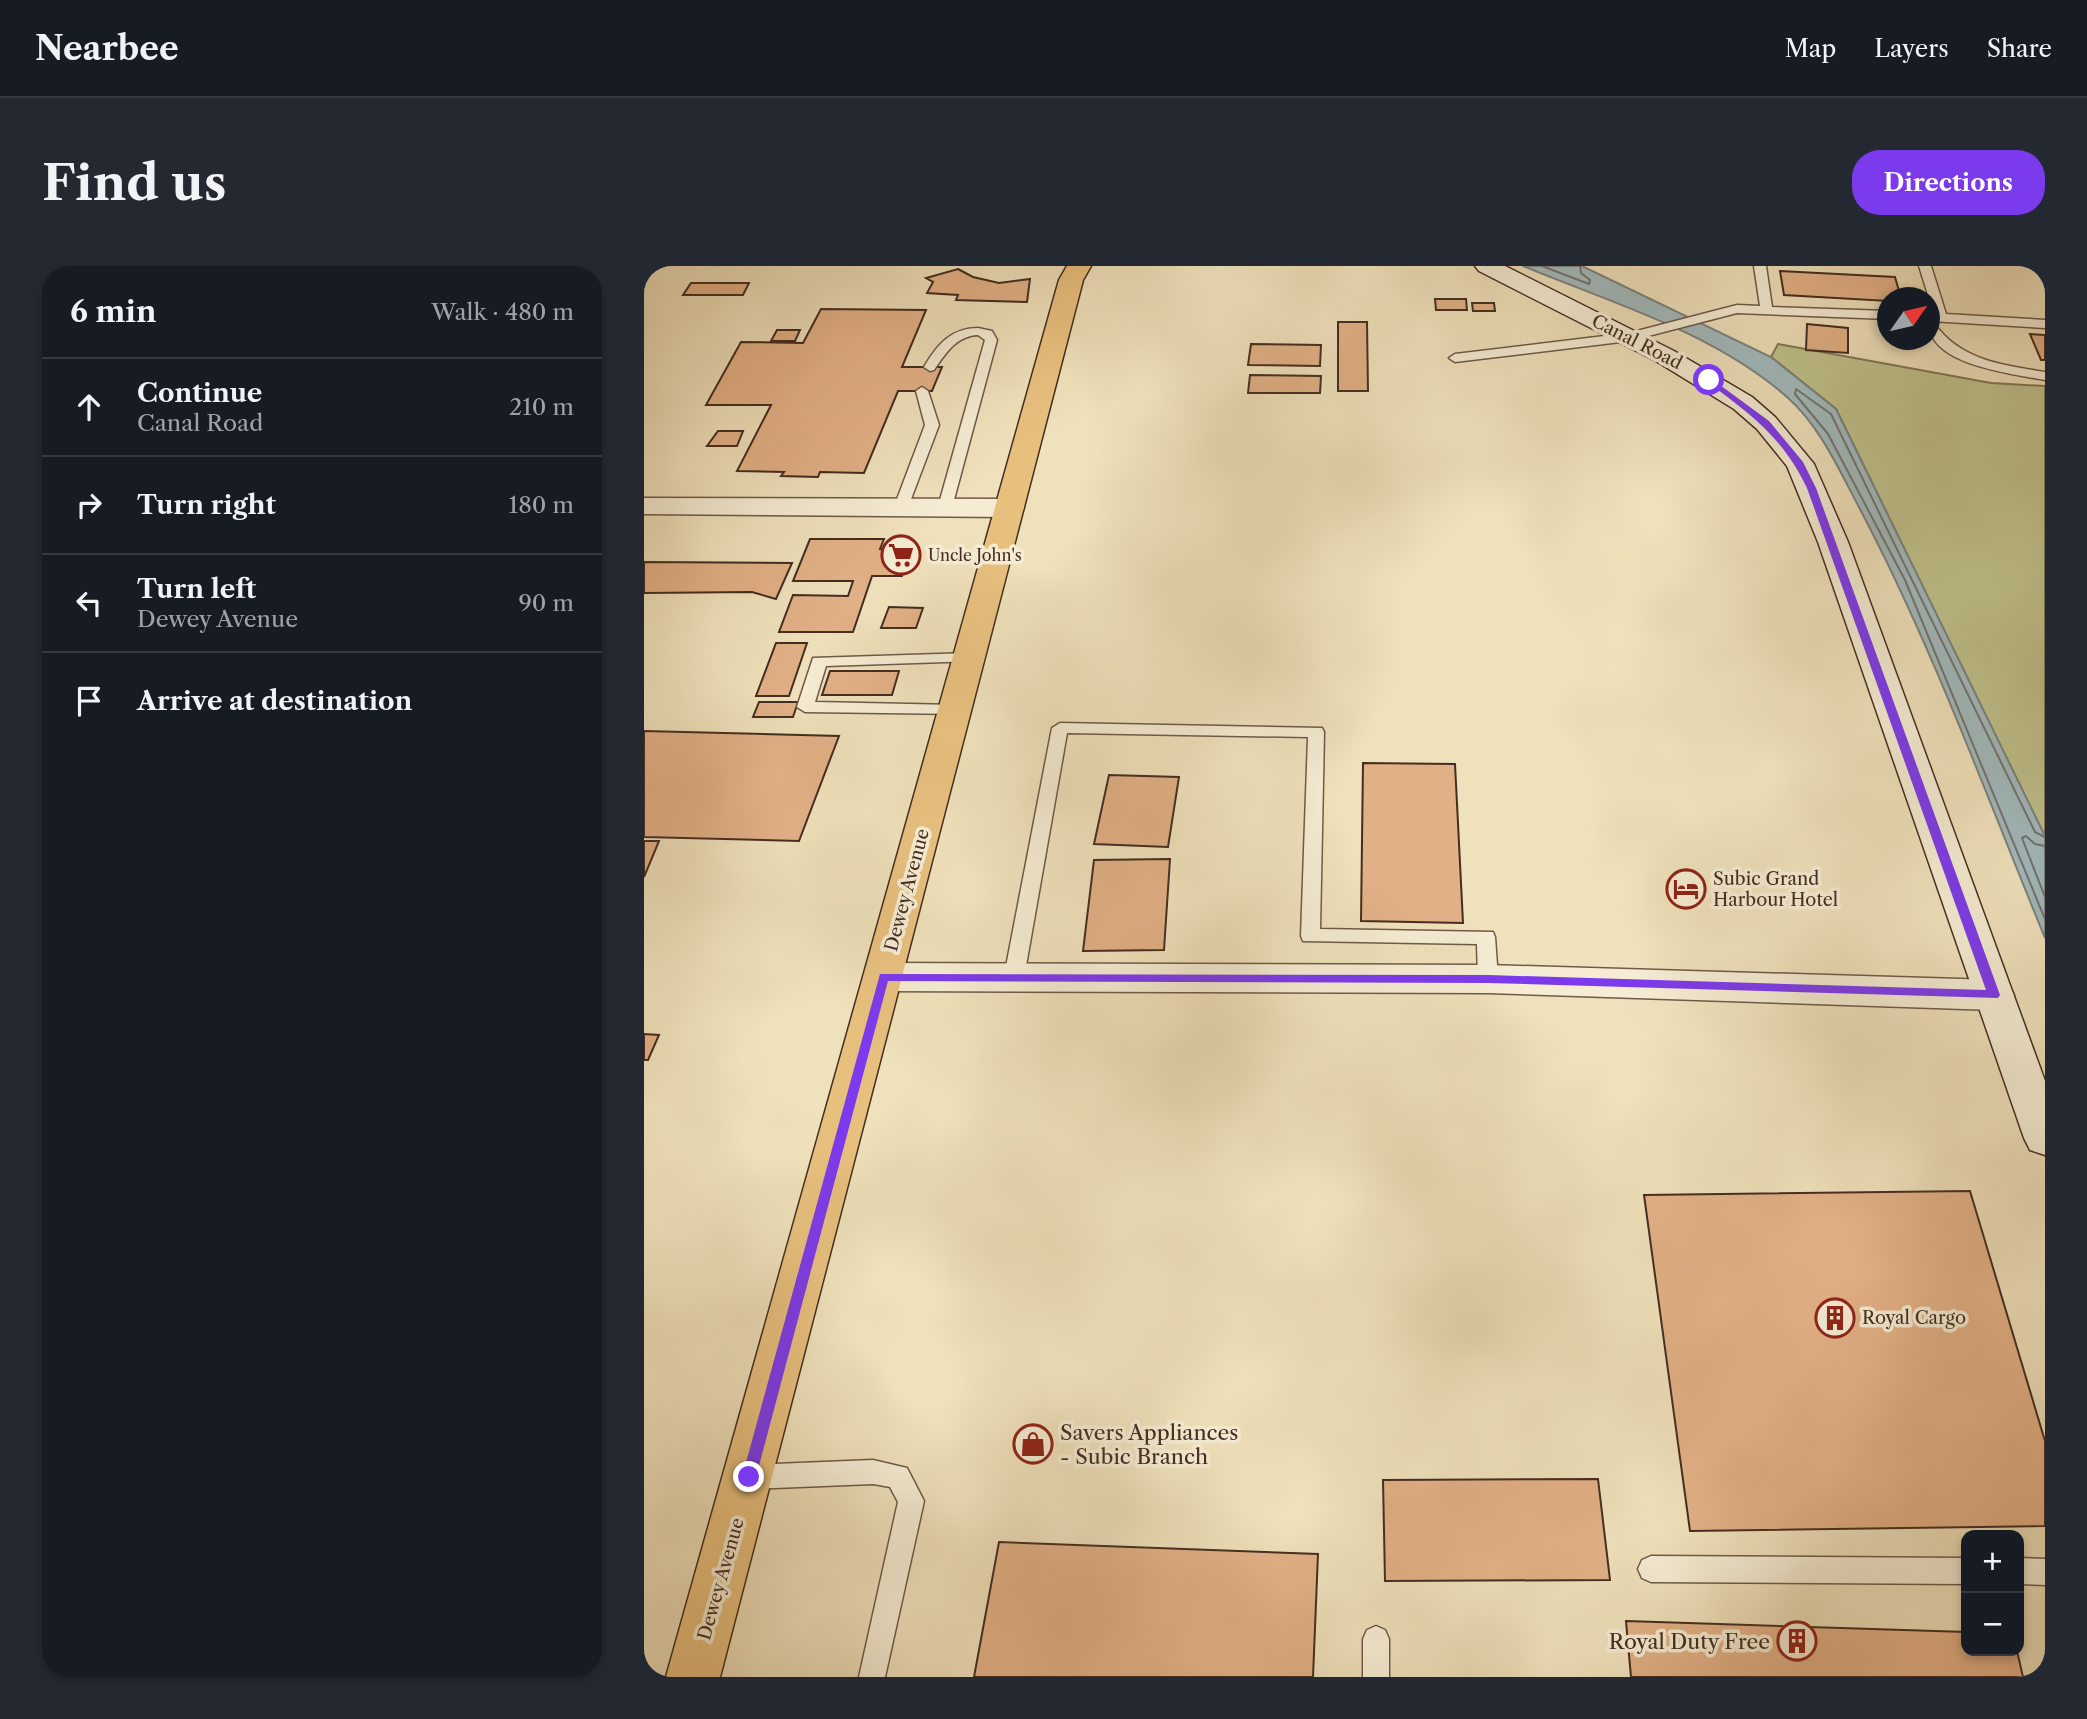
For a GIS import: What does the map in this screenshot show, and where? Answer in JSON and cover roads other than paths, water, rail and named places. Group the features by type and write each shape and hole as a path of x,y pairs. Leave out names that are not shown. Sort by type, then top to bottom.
{"main road":[{"name":"Dewey Avenue","path":"694,1677 1071,280 1079,266"},
{"name":"Canal Road","path":"1487,266 1643,334 1743,403 1766,423 1800,464 1833,542 2045,1138"},
{"path":"644,506 1010,508"},
{"path":"884,977 1488,979 1994,995"}],"lane":[{"path":"1760,266 1766,308"},
{"path":"1924,266 1929,287"},
{"path":"1455,358 1643,334 1737,309 1766,308 1877,314"},
{"path":"1940,317 2045,324"},
{"path":"930,367 939,352 963,332 977,330 988,334 991,340 945,507"},
{"path":"1940,340 1969,360 2045,376"},
{"path":"901,507 932,425 922,391"},
{"path":"956,710 805,706 819,661 970,658"},
{"path":"1014,977 1060,728 1316,732 1310,936 1486,937 1488,979"},
{"path":"749,1477 873,1472 898,1476 911,1500 872,1677"},
{"path":"1651,1569 1961,1571"},
{"path":"2024,1572 2045,1572"},
{"path":"1376,1639 1376,1677"}],"water":[{"path":"1523,266 1582,266 1771,357 1836,409 2045,836 2045,938 1912,615 1845,481 1810,422 1787,397 1727,354 1661,321"}],"place":[{"name":"Uncle John's","path":"901,555"},
{"name":"Subic Grand Harbour Hotel","path":"1686,889"},
{"name":"Royal Cargo","path":"1835,1318"},
{"name":"Savers Appliances - Subic Branch","path":"1033,1444"},
{"name":"Royal Duty Free","path":"1797,1641"}]}
